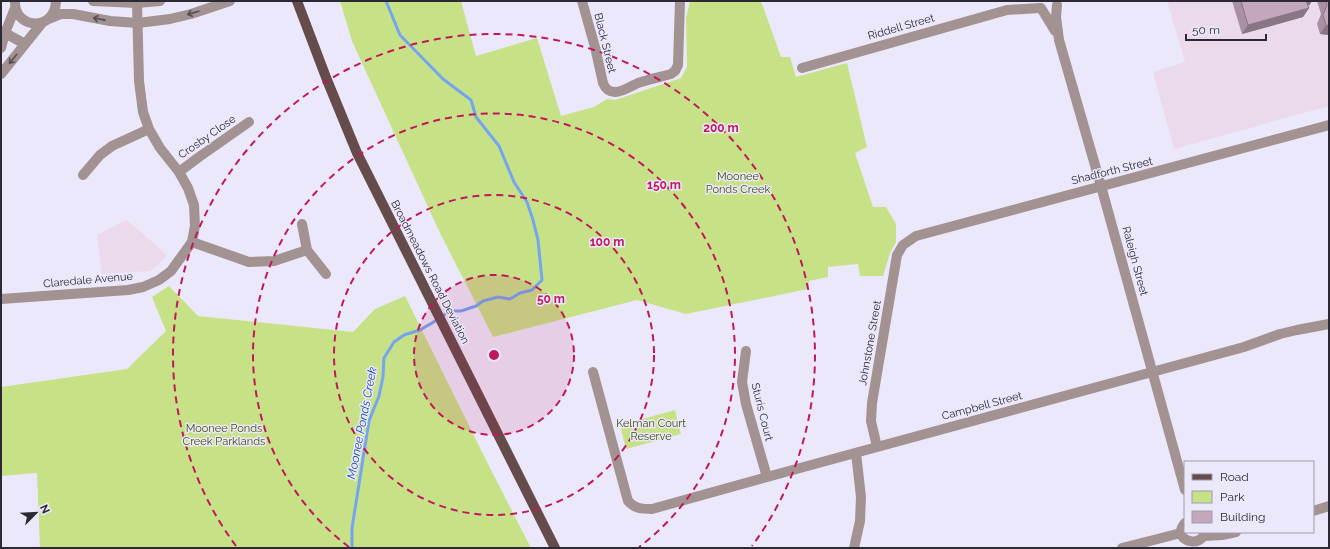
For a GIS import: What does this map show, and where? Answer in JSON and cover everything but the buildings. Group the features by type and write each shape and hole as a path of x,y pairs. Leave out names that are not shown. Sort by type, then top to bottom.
{"main road":[{"name":"Broadmeadows Road Deviation","path":"297,1 347,132 555,548"}],"street":[{"path":"1,74 25,44 53,14 56,1"},
{"path":"93,1 137,3 160,1"},
{"path":"15,4 18,14 29,23 35,24 61,14 73,14 110,21 138,23 170,19 191,14 214,4 230,1"},
{"name":"Black Street","path":"582,1 596,47 603,83 608,90 612,92 617,92 637,84 672,74 675,71 678,65 680,1"},
{"name":"Riddell Street","path":"1007,10 1026,1"},
{"name":"Riddell Street","path":"802,68 1007,10 1039,6 1051,9 1058,2"},
{"name":"Raleigh Street","path":"1058,2 1056,17 1060,40 1184,486"},
{"name":"Claredale Avenue","path":"1,299 128,290 143,287 159,280 171,271 192,242 195,226 194,204 188,188 179,172 160,148 149,129 143,112 139,81 137,3"},
{"path":"1,48 15,4"},
{"name":"Raleigh Street","path":"1039,6 1050,21 1060,40"},
{"path":"5,33 25,44"},
{"name":"Crosby Close","path":"179,172 249,122"},
{"name":"Shadforth Street","path":"903,245 916,236 1329,125"},
{"path":"83,175 100,155 112,146 149,129"},
{"path":"302,224 307,250 326,274"},
{"path":"192,242 249,262 274,261 307,250"},
{"name":"Johnstone Street","path":"877,447 870,421 872,403 897,256 903,245"},
{"name":"Campbell Street","path":"593,372 626,495 631,504 640,509 652,510 767,477 1244,347 1280,334 1329,324"},
{"name":"Sturis Court","path":"746,351 742,382 746,404 767,477"},
{"path":"854,548 860,521 861,497 856,453"},
{"path":"1314,511 1329,506"},
{"path":"1184,524 1182,526 1181,533 1184,541 1195,546 1205,534 1222,535 1231,533"},
{"path":"1122,548 1181,533"}],"shaded area":[{"path":"1167,1 1329,1 1329,106 1174,149 1153,72 1185,62"},
{"path":"127,220 167,255 150,271 102,274 97,235"}],"green space":[{"name":"Moonee Ponds Creek","path":"340,1 461,1 476,56 537,38 561,116 594,107 607,99 615,100 681,78 687,67 686,18 690,1 761,1 781,57 790,57 796,77 847,63 867,147 855,153 873,207 886,207 896,224 896,242 890,253 883,276 860,276 858,264 828,267 828,277 809,281 808,289 686,314 637,300 493,337 440,233 362,63 352,41"},
{"name":"Moonee Ponds Creek Parklands","path":"169,286 198,316 353,332 375,309 405,296 531,548 40,548 37,473 1,476 1,387 127,369 166,331 152,297"},
{"name":"Kelman Court Reserve","path":"675,410 681,434 626,449 620,425"}],"waterway":[{"name":"Moonee Ponds Creek","path":"352,548 352,528 369,421 379,396 383,377 384,358 394,342 404,335 420,330 450,311 461,311 476,306 483,301 498,297 510,299 520,293 532,290 542,280 538,240 533,220 527,202 514,182 499,146 476,117 471,100 443,79 400,35 386,1"}]}
